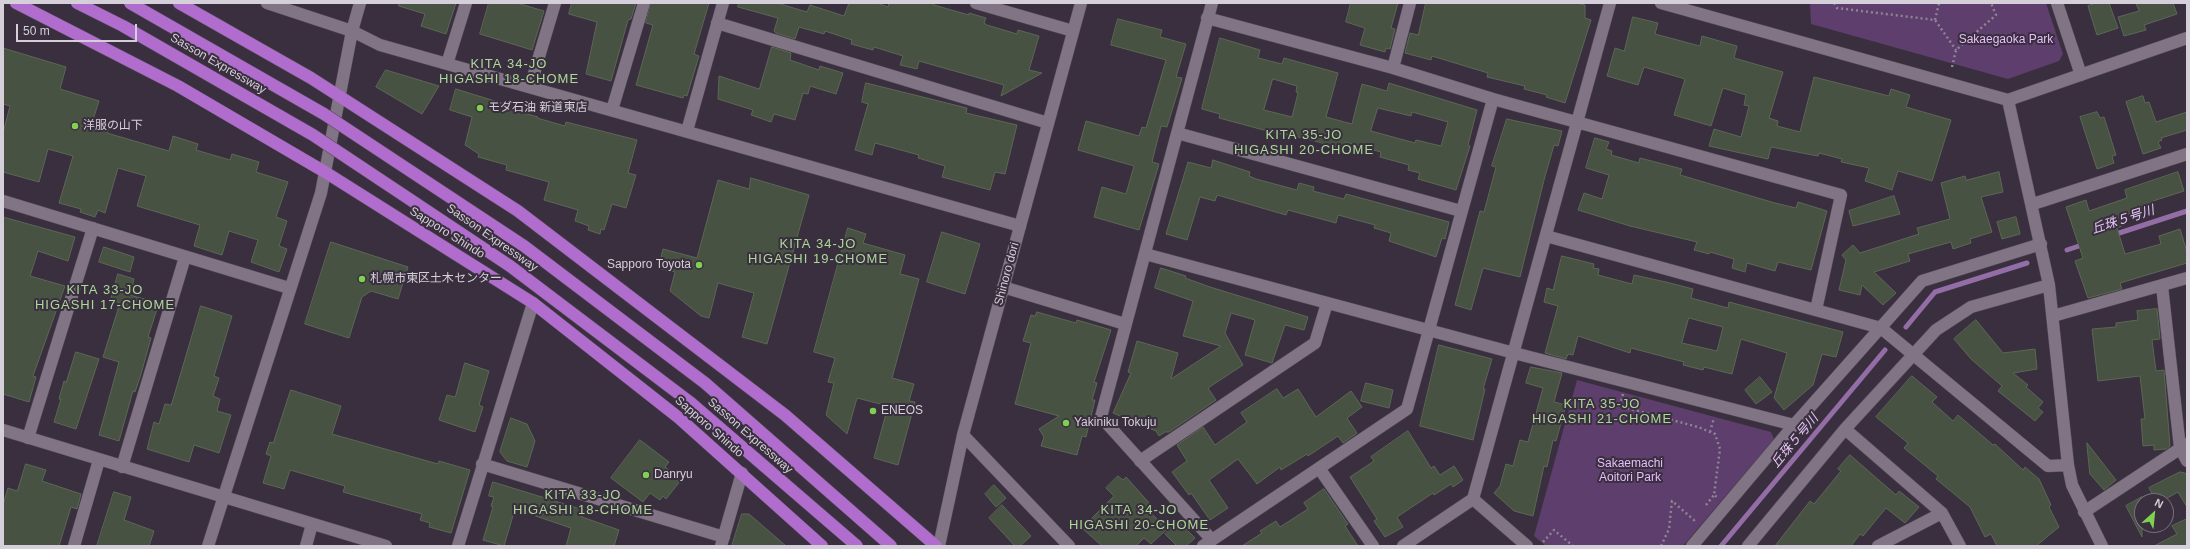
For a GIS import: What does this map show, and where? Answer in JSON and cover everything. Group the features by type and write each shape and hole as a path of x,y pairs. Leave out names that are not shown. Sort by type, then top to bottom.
{"highway":[{"name":"Sapporo Shindo","path":"16,3 178,86 325,172 533,303 679,418 822,546"},
{"name":"Sasson Expressway","path":"77,3 123,26 313,135 510,266 691,403 856,546"},
{"name":"Sasson Expressway","path":"130,3 324,114 524,246 705,383 891,546"},
{"path":"179,3 263,49 340,96 518,211 785,415 936,546"}],"street":[{"path":"267,3 352,31 380,45 1020,226"},
{"path":"208,546 289,288 321,193 352,31 360,3"},
{"path":"448,64 466,3"},
{"path":"530,87 556,3"},
{"path":"612,110 644,3"},
{"path":"687,131 723,3"},
{"path":"976,3 1073,31"},
{"name":"Shinoro dori","path":"939,546 963,435 1080,3"},
{"path":"1212,3 1100,417 1140,461 1208,543 1407,409 1430,331 1493,99"},
{"path":"1393,68 1410,3"},
{"path":"1403,546 1473,499 1610,3"},
{"path":"1661,3 2008,100 2187,38"},
{"path":"2057,3 2081,75"},
{"path":"1208,18 1393,68 1577,123 1841,195 1816,310"},
{"path":"717,23 1048,123"},
{"path":"2008,100 2033,204 2049,285 2068,465 2072,485 2102,546"},
{"path":"1177,134 1462,211"},
{"path":"2033,204 2187,154"},
{"path":"3,201 289,288"},
{"path":"28,438 94,228"},
{"path":"1546,236 1881,328 1913,356 2048,466 2068,465"},
{"path":"1692,546 1794,425 1922,281 2041,244"},
{"path":"1145,254 1430,331 1794,425"},
{"path":"122,467 186,257"},
{"path":"2053,316 2187,278"},
{"path":"1748,546 1845,429 1936,330 1971,307 2049,285"},
{"path":"2162,286 2187,461"},
{"path":"1004,287 1125,324"},
{"path":"458,546 482,464 533,303"},
{"path":"1140,461 1315,343 1327,303"},
{"path":"1845,429 1942,513 1960,546"},
{"path":"3,430 222,498 386,546"},
{"path":"963,435 1069,546"},
{"path":"2084,512 2184,446"},
{"path":"74,546 99,460"},
{"path":"482,464 722,542 742,473"},
{"path":"1319,468 1373,546"},
{"path":"1473,499 1527,546"},
{"path":"1878,546 1942,513"},
{"path":"306,546 312,524"}],"path":[{"path":"1834,3 1837,8 1935,20 1956,50"},
{"path":"1935,20 1939,3"},
{"path":"1952,67 1956,50 1996,15 1991,3"},
{"path":"1624,391 1620,406 1715,434 1720,449 1714,495 1702,510"},
{"path":"1710,432 1714,416"},
{"path":"1714,495 1726,506"},
{"path":"1661,546 1669,529 1672,501 1694,520 1698,515"},
{"path":"1543,542 1554,530 1573,546"}],"green space":[{"name":"Sakaegaoka Park","path":"1810,3 2046,3 2063,54 2059,61 2008,79 1811,24"},
{"name":"Sakaemachi Aoitori Park","path":"1577,380 1771,432 1774,439 1683,546 1546,546 1534,536"}],"building":[{"path":"399,3 456,3 446,34 421,26 425,14 399,6"},
{"path":"489,3 517,3 544,11 532,50 480,34"},
{"path":"572,3 636,3 631,19 628,20 611,81 586,74 597,22 569,14"},
{"path":"651,3 709,3 694,54 699,56 687,96 684,95 683,98 636,85 653,25 646,23"},
{"path":"739,3 777,3 807,12 810,5 844,16 849,3 877,3 888,7 889,3 934,3 934,5 969,15 969,13 986,18 984,23 987,25 1017,34 1018,30 1039,36 1029,70 1042,73 1001,96 1004,85 919,61 917,69 900,65 903,56 874,47 873,50 851,44 852,40 825,31 824,34 799,27 795,39 776,33 774,31 778,18 738,7"},
{"path":"1351,3 1398,3 1391,28 1395,29 1390,49 1386,48 1385,52 1360,45 1365,28 1346,22"},
{"path":"1426,3 1577,3 1585,5 1585,18 1591,20 1565,103 1546,97 1547,95 1524,89 1525,86 1487,77 1488,73 1432,56 1431,60 1405,53 1410,33 1418,35"},
{"path":"2097,3 2109,3 2118,28 2097,35 2088,6"},
{"path":"2136,3 2173,3 2177,14 2144,25 2146,30 2124,36 2118,17 2139,11"},
{"path":"1633,17 1658,23 1655,34 1700,46 1702,36 1737,46 1734,58 1783,72 1769,118 1778,121 1777,126 1800,132 1814,77 1889,96 1891,89 1910,95 1906,107 1951,120 1932,181 1898,171 1892,190 1865,181 1869,168 1841,162 1842,159 1819,153 1818,156 1771,147 1768,159 1709,146 1714,129 1741,137 1749,106 1744,105 1746,95 1723,88 1711,126 1674,115 1685,79 1644,67 1638,85 1607,76 1615,48 1624,51"},
{"path":"1118,19 1162,30 1160,37 1186,44 1176,77 1182,78 1167,127 1161,126 1152,162 1159,164 1139,230 1094,217 1102,187 1126,194 1134,166 1078,150 1086,121 1139,136 1142,127 1146,128 1166,60 1111,45"},
{"path":"1220,38 1260,50 1258,58 1282,64 1284,58 1338,73 1326,117 1352,124 1362,84 1387,91 1389,83 1477,110 1468,145 1470,146 1456,190 1418,179 1420,173 1408,170 1409,165 1380,157 1381,152 1345,142 1343,149 1304,138 1275,133 1219,118 1220,114 1202,109","holes":["1273,79 1297,86 1296,92 1298,93 1292,117 1264,110","1378,108 1411,116 1412,112 1448,122 1441,146 1416,140 1415,143 1371,131"]},
{"path":"772,47 791,53 790,60 819,70 820,66 843,73 836,94 810,86 808,94 803,93 795,120 774,114 771,122 751,115 753,110 718,99 719,76 759,89"},
{"path":"3,48 66,67 60,89 99,101 92,123 109,128 107,133 169,151 173,136 198,144 196,150 230,160 232,154 259,162 256,172 288,182 276,217 287,221 279,246 287,249 279,272 251,262 258,240 229,231 222,255 194,246 200,225 137,206 146,176 118,168 105,213 98,210 95,217 80,212 81,209 59,203 73,156 48,149 39,182 3,172 3,133 10,106 3,104"},
{"path":"386,70 439,86 422,114 376,87"},
{"path":"866,83 967,108 966,113 1017,125 1005,174 995,172 990,190 942,177 945,166 918,158 919,155 875,143 872,155 855,150 868,104 862,102"},
{"path":"456,89 511,106 510,109 565,126 566,122 637,140 628,173 636,175 626,208 612,204 604,230 601,229 600,234 588,230 589,226 575,221 578,210 544,200 549,182 506,170 507,165 478,157 479,154 465,145 472,117 450,110"},
{"path":"2143,96 2145,103 2149,102 2156,122 2187,112 2187,130 2161,138 2162,140 2158,142 2161,148 2143,154 2126,102"},
{"path":"2097,112 2100,118 2104,117 2116,155 2112,156 2114,163 2097,169 2080,117"},
{"path":"1507,119 1562,131 1558,146 1554,145 1520,277 1483,268 1471,310 1455,305 1480,211 1484,212 1496,167 1492,166"},
{"path":"1595,138 1609,142 1606,149 1612,151 1611,155 1639,163 1640,158 1682,169 1680,175 1775,203 1796,208 1798,202 1827,211 1811,270 1778,262 1775,271 1747,263 1745,272 1732,268 1734,259 1710,252 1709,254 1694,250 1697,242 1630,226 1578,210 1584,193 1602,199 1609,175 1586,168"},
{"path":"1213,160 1250,172 1249,176 1256,179 1297,190 1299,183 1314,187 1313,191 1344,199 1346,194 1449,222 1445,239 1442,238 1436,257 1389,241 1391,233 1374,228 1375,225 1338,215 1336,223 1288,210 1286,215 1217,195 1215,201 1200,197 1187,240 1166,234 1188,162 1211,168"},
{"path":"1999,172 2003,192 1981,197 1992,232 1970,239 1971,243 1953,249 1951,242 1908,254 1910,261 1874,272 1896,293 1883,305 1862,285 1860,295 1839,290 1846,260 1842,255 1853,245 1860,253 1919,234 1917,228 1950,219 1941,183 1965,176 1966,180"},
{"path":"2178,172 2184,191 2153,201 2154,205 2123,216 2126,224 2117,228 2125,254 2161,244 2159,236 2180,229 2187,252 2187,263 2120,283 2122,289 2088,298 2075,261 2083,258 2066,207 2086,200 2089,211 2127,198 2125,190"},
{"path":"751,178 809,195 767,344 742,337 754,293 718,283 709,318 701,316 670,291 675,272 658,268 663,249 697,258 718,180 749,189"},
{"path":"1894,196 1900,214 1853,226 1849,211"},
{"path":"3,217 75,237 68,261 38,251 30,276 65,286 33,376 36,377 29,402 3,394"},
{"path":"2016,217 2020,234 2002,239 1997,222"},
{"path":"848,228 866,234 863,243 905,255 900,274 919,279 892,378 914,384 909,401 915,402 898,465 874,458 888,406 857,398 847,434 826,415 834,383 828,382 835,358 814,352"},
{"path":"942,232 980,244 965,294 927,282"},
{"name":"札幌市東区土木センター","path":"331,242 408,267 398,299 371,291 362,297 349,338 305,324"},
{"path":"104,247 134,257 130,272 99,262"},
{"path":"1562,256 1594,264 1593,268 1599,269 1598,275 1632,284 1634,275 1666,282 1693,289 1691,298 1728,308 1729,302 1843,332 1836,357 1822,354 1813,385 1784,410 1774,398 1787,353 1741,339 1732,374 1704,367 1703,370 1683,365 1684,362 1631,348 1630,353 1578,336 1573,355 1568,354 1566,359 1545,353 1558,306 1544,302 1547,288 1553,290","holes":["1689,318 1723,327 1717,351 1682,343"]},
{"path":"1161,268 1186,276 1185,278 1210,287 1308,317 1304,330 1285,325 1272,363 1245,355 1255,320 1231,313 1225,333 1243,365 1208,388 1216,400 1169,432 1165,432 1159,436 1156,431 1113,413 1131,373 1128,372 1137,341 1178,353 1171,379 1221,346 1183,336 1193,301 1155,288"},
{"path":"118,274 134,279 130,295 159,303 148,337 151,338 141,374 135,392 133,391 119,441 99,435 119,362 103,357 120,303 111,300"},
{"path":"201,306 232,316 214,376 219,378 213,396 220,399 217,411 231,415 219,453 194,445 189,462 147,449 154,422 159,424 165,404 171,405"},
{"path":"2157,309 2160,339 2152,340 2156,371 2164,370 2170,446 2166,449 2154,450 2154,445 2143,446 2141,419 2145,419 2140,376 2098,381 2092,329 2116,327 2116,323 2138,320 2137,311"},
{"path":"1037,312 1076,323 1077,320 1111,330 1094,382 1097,383 1092,400 1095,400 1086,437 1082,436 1077,455 1041,446 1044,437 1039,429 1059,416 1015,404 1031,343 1023,341 1031,315 1035,316"},
{"path":"1976,320 2003,353 2035,349 2037,369 2013,373 2028,385 2026,387 2043,402 2038,408 2043,412 2035,421 1998,391 2002,386 1971,359 1954,339"},
{"path":"1439,345 1492,359 1483,389 1485,389 1473,440 1420,426"},
{"path":"76,352 99,359 76,429 54,422 61,399 59,399 64,381 66,382"},
{"path":"465,363 489,371 479,405 483,407 475,432 439,420 447,395 455,397"},
{"path":"1531,367 1562,373 1554,402 1566,405 1556,441 1553,440 1547,467 1544,466 1533,516 1514,511 1494,493 1500,486 1506,464 1513,466 1520,440 1528,442 1543,388 1526,383"},
{"path":"1912,376 1937,397 1932,402 1953,421 1958,415 1993,445 1995,444 2023,470 2025,467 2039,479 2051,505 2049,507 2059,527 2036,546 1997,546 1991,534 1985,537 1970,507 1936,479 1938,476 1904,448 1908,443 1876,417"},
{"path":"1760,377 1772,392 1756,404 1745,390"},
{"path":"1366,383 1393,390 1389,408 1361,401"},
{"path":"1277,389 1283,398 1298,389 1316,417 1351,391 1362,407 1347,418 1357,433 1343,443 1338,436 1308,456 1307,454 1281,470 1280,467 1257,484 1238,459 1209,480 1228,508 1210,520 1191,493 1189,495 1172,472 1187,461 1177,445 1203,427 1215,445 1247,422 1241,413"},
{"path":"291,390 341,406 332,434 438,464 439,461 470,470 451,533 429,527 430,523 420,520 422,514 343,492 345,486 290,470 284,489 263,483 271,456 266,454 270,442 273,443"},
{"path":"511,418 527,424 535,441 527,467 507,461 500,452"},
{"path":"1408,431 1431,468 1434,466 1440,475 1454,466 1463,480 1453,487 1451,484 1434,495 1433,493 1397,517 1403,527 1385,537 1374,521 1377,519 1350,477 1374,461 1371,457"},
{"path":"640,440 669,462 665,467 681,480 666,499 663,496 660,500 650,493 643,502 611,478"},
{"path":"2087,443 2116,480 2104,490 2090,474"},
{"path":"1850,455 1896,495 1899,491 1919,507 1905,523 1886,508 1863,536 1860,534 1851,546 1775,546 1810,501 1814,504 1841,471 1838,469"},
{"path":"26,464 46,470 42,481 81,494 77,509 71,507 59,546 3,546 3,505 8,488 17,491"},
{"path":"2180,472 2185,473 2187,477 2187,507 2178,492 2174,494 2174,493 2152,493 2149,488"},
{"path":"1118,476 1123,480 1126,477 1151,505 1147,509 1167,529 1151,544 1144,538 1136,546 1102,546 1082,528 1114,496 1106,488"},
{"path":"493,482 584,510 582,517 619,530 614,546 566,546 571,528 515,509 504,546 483,540 493,507 491,506 494,497 489,496"},
{"path":"994,485 1006,498 996,507 985,494"},
{"path":"1324,489 1348,524 1345,526 1358,546 1242,546 1262,533 1260,531 1276,521 1280,527 1308,509 1304,503"},
{"path":"114,492 131,497 124,520 154,531 149,546 97,546"},
{"path":"2134,502 2134,522 2126,506"},
{"path":"1002,505 1031,536 1020,546 1015,546 989,518"},
{"path":"742,514 749,514 786,546 732,546"},
{"path":"2187,519 2187,546 2154,546 2177,534 2174,529 2174,525"},
{"path":"1178,521 1195,538 1186,546 1177,546 1165,534"}],"waterway":[{"name":"丘珠５号川","path":"2113,235 2187,211"},
{"name":"丘珠５号川","path":"2067,250 2085,244"},
{"name":"丘珠５号川","path":"1906,327 1935,292 2027,263"},
{"name":"丘珠５号川","path":"1721,546 1885,350"}],"place":[{"name":"モダ石油 新道東店","path":"480,108"},
{"name":"洋服の山下","path":"75,126"},
{"name":"Sapporo Toyota","path":"699,265"},
{"name":"札幌市東区土木センター","path":"362,279"},
{"name":"ENEOS","path":"873,411"},
{"name":"Yakiniku Tokuju","path":"1066,423"},
{"name":"Danryu","path":"646,475"}],"district":[{"name":"KITA 34-JO HIGASHI 18-CHOME","path":"509,72"},
{"name":"KITA 35-JO HIGASHI 20-CHOME","path":"1304,142"},
{"name":"KITA 34-JO HIGASHI 19-CHOME","path":"818,252"},
{"name":"KITA 33-JO HIGASHI 17-CHOME","path":"105,298"},
{"name":"KITA 35-JO HIGASHI 21-CHOME","path":"1602,412"},
{"name":"KITA 33-JO HIGASHI 18-CHOME","path":"583,502"},
{"name":"KITA 34-JO HIGASHI 20-CHOME","path":"1139,518"}]}
